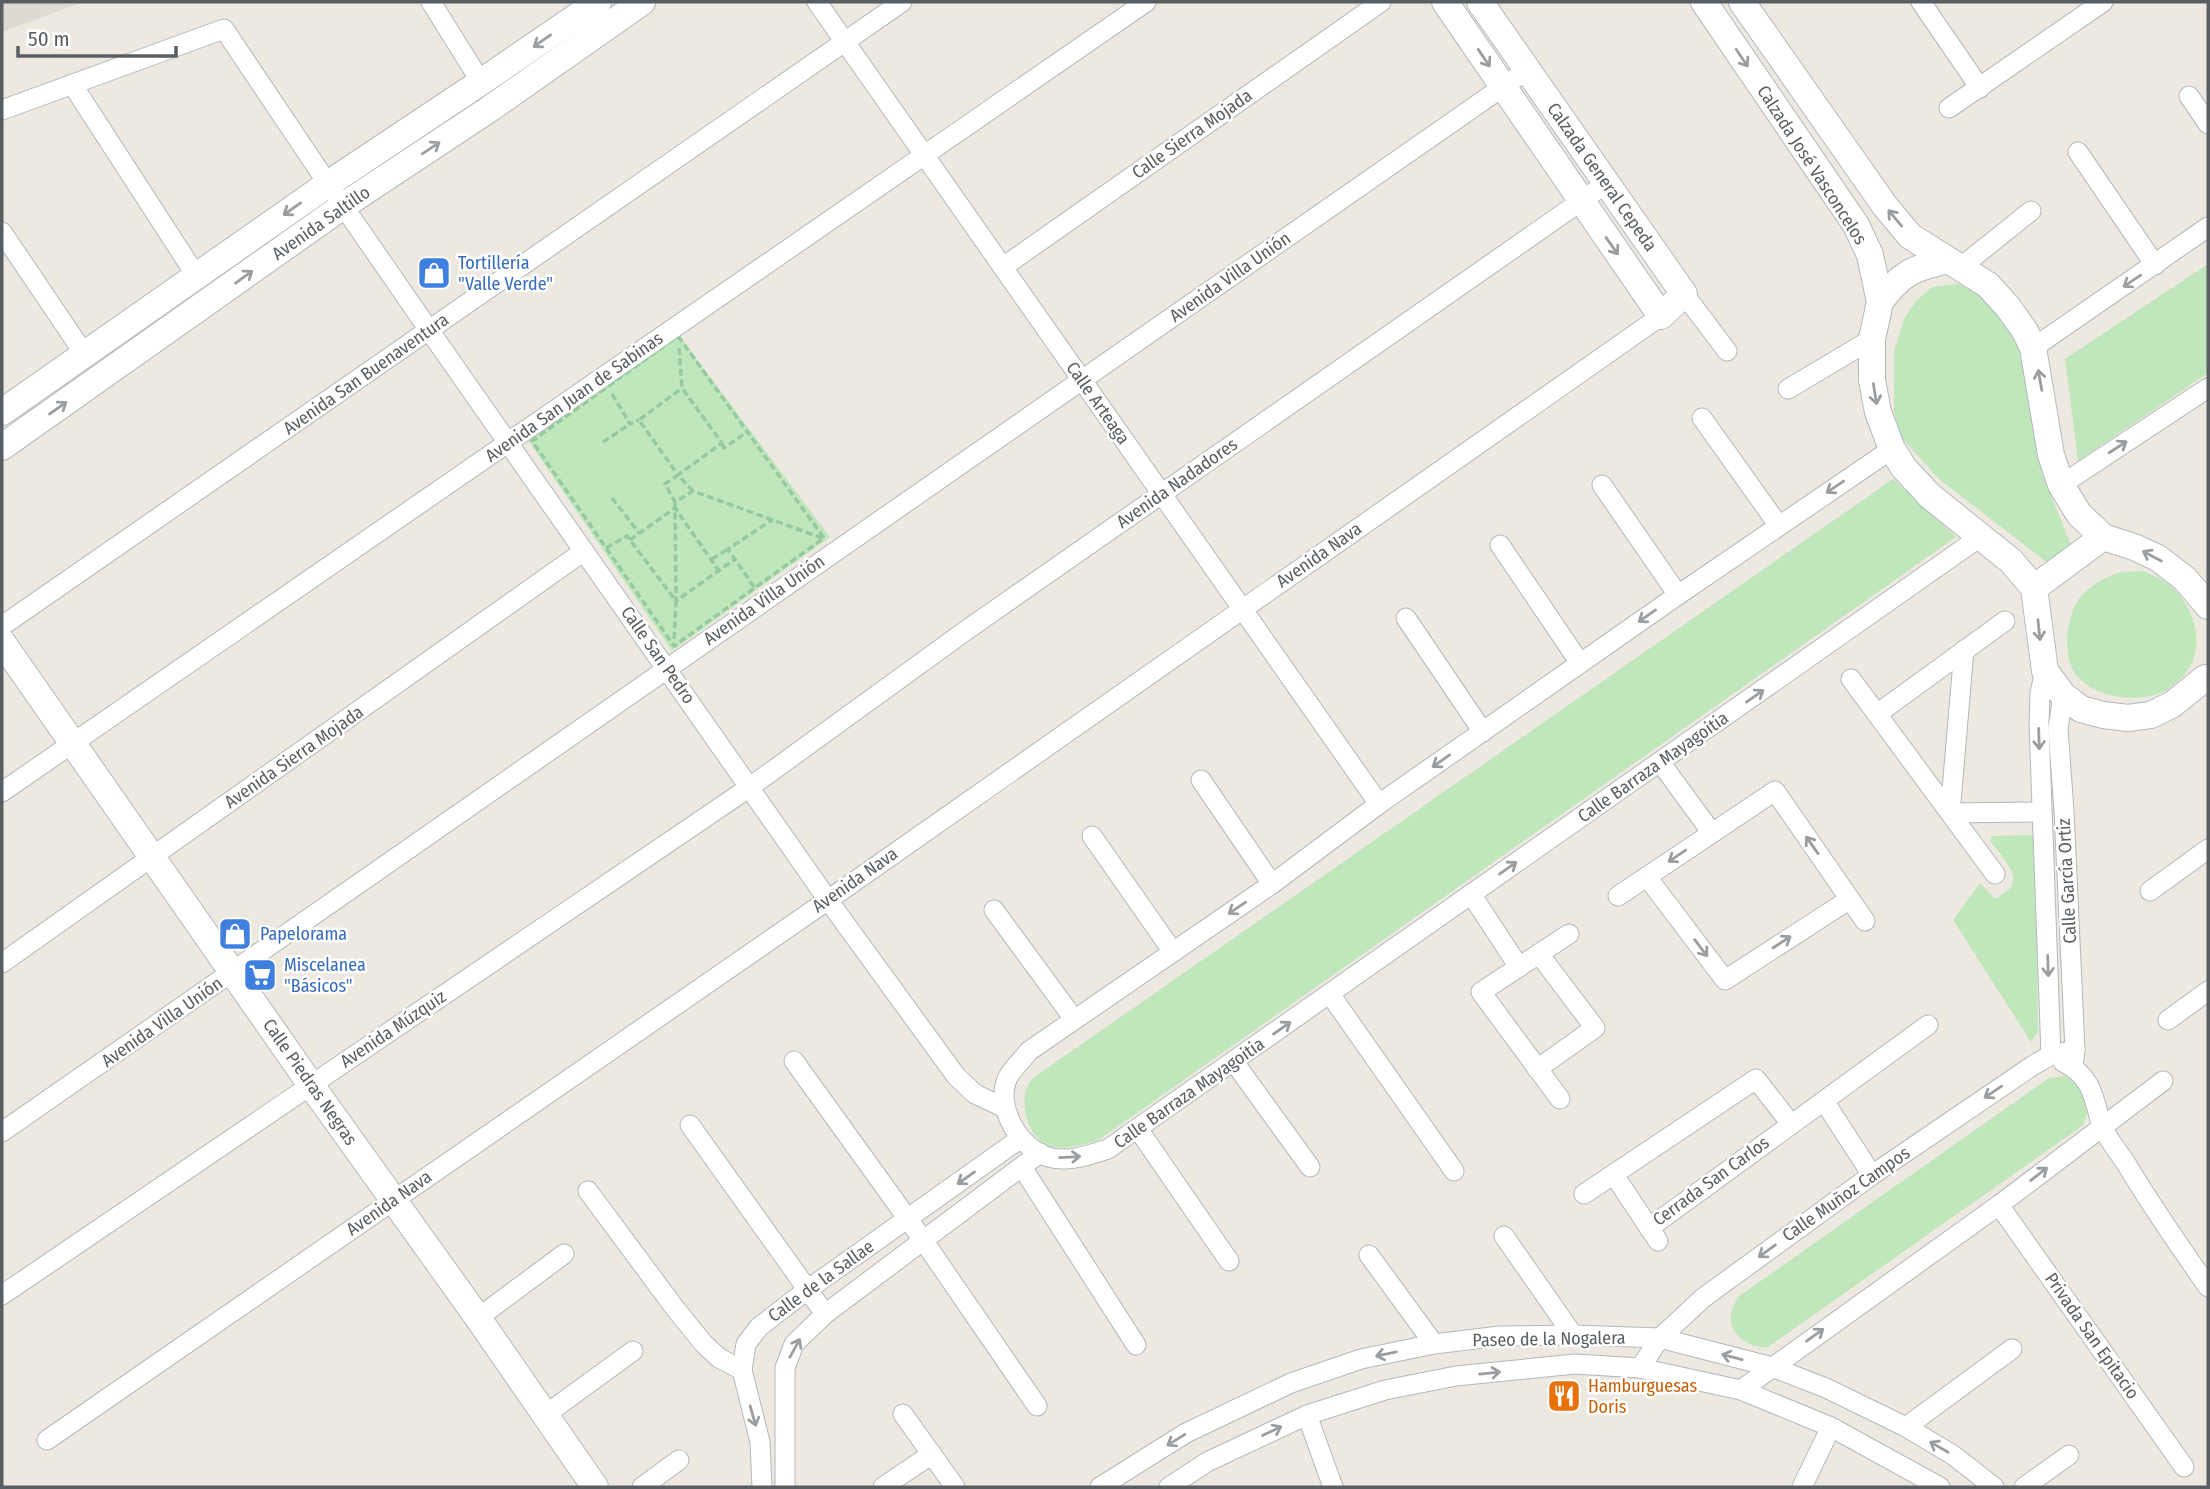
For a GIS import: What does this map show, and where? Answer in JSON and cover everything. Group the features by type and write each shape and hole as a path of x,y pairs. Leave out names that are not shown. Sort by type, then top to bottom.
{"street":[{"path":"431,2 481,82"},
{"name":"Avenida Saltillo","path":"2,412 328,184 598,2"},
{"name":"Avenida Saltillo","path":"2,447 343,206 491,108 642,2"},
{"name":"Calle Arteaga","path":"817,2 1379,804"},
{"name":"Avenida San Buenaventura","path":"2,626 902,2"},
{"name":"Avenida San Juan de Sabinas","path":"2,792 1146,2"},
{"name":"Calle Sierra Mojada","path":"1003,267 1381,2"},
{"name":"Calzada General Cepeda","path":"1445,2 1661,316"},
{"name":"Calzada General Cepeda","path":"1480,2 1684,294 1727,351"},
{"name":"Calzada José Vasconcelos","path":"1704,2 1856,225 1870,255 1880,302 1872,339 1872,380 1878,412 1892,449 1904,468 1930,496 2011,561 2034,588"},
{"name":"Calzada José Vasconcelos","path":"1742,2 1885,206 1910,236 1988,285 2008,306 2025,331 2033,348 2051,455 2060,485 2079,514 2103,537 2158,558 2185,579 2206,608"},
{"path":"1921,2 1980,88"},
{"path":"1949,108 2104,2"},
{"name":"Calle San Pedro","path":"72,85 225,29 343,206 828,900 956,1076 975,1094 1005,1108"},
{"name":"Avenida Villa Unión","path":"2,1132 1527,70"},
{"path":"2,110 72,85 197,277"},
{"path":"2189,96 2208,124"},
{"path":"2078,152 2155,265"},
{"name":"Avenida Nadadores","path":"750,787 968,629 1606,183"},
{"path":"1880,302 1894,283 1908,272 1924,265 1954,264 2031,211"},
{"path":"2033,348 2208,227"},
{"path":"2,234 85,355"},
{"path":"1661,316 1684,294"},
{"name":"Avenida Nava","path":"47,1440 828,900 1661,316"},
{"path":"1788,389 1872,339"},
{"path":"2060,485 2208,388"},
{"path":"1702,418 1779,526"},
{"path":"1005,1108 1008,1077 1029,1051 1272,884 1379,804 1580,663 1892,449"},
{"path":"1602,485 1678,595"},
{"name":"Calle Barraza Mayagoitia","path":"1005,1108 1013,1128 1021,1138 1048,1157 1075,1159 1108,1149 1980,537"},
{"path":"2103,537 2034,588 2045,671 2063,695 2081,709 2103,715 2127,718 2151,715 2173,704 2207,674"},
{"path":"1500,545 1580,663"},
{"name":"Avenida Sierra Mojada","path":"2,962 584,551"},
{"path":"1406,618 1483,732"},
{"path":"1877,714 2005,621"},
{"name":"Calle Piedras Negras","path":"2,642 595,1487"},
{"path":"1950,813 1964,650"},
{"name":"Calle García Ortiz","path":"2045,671 2040,693 2039,724 2051,1055"},
{"path":"1851,679 1995,874"},
{"name":"Calle García Ortiz","path":"2063,695 2058,729 2074,1058"},
{"path":"1660,762 1712,833"},
{"path":"1201,780 1272,884"},
{"name":"Avenida Múzquiz","path":"2,1295 750,787"},
{"path":"1618,895 1775,791 1864,921"},
{"name":"Calle García Ortiz","path":"1950,813 2042,812"},
{"path":"1092,836 1173,951"},
{"path":"2150,891 2208,849"},
{"path":"1647,877 1725,979 1850,899"},
{"path":"1471,894 1519,967"},
{"path":"993,909 1074,1019"},
{"path":"1560,1099 1481,992 1569,934"},
{"path":"1537,1069 1594,1028 1539,954"},
{"path":"2168,1020 2208,991"},
{"path":"1330,994 1454,1171"},
{"name":"Cerrada San Carlos","path":"1614,1175 1654,1235 1790,1124 1928,1026"},
{"name":"Calle Muñoz Campos","path":"1640,1368 1660,1338 1703,1298 1872,1175 2032,1066 2051,1055 2074,1058"},
{"path":"2074,1058 2093,1093 2102,1125 2149,1202 2208,1287"},
{"path":"794,1062 923,1240 1037,1406"},
{"path":"1234,1062 1310,1167"},
{"path":"1584,1194 1756,1079 1790,1124"},
{"path":"1741,1390 1999,1205 2163,1081"},
{"path":"1824,1101 1872,1175"},
{"path":"690,1125 824,1314"},
{"path":"1138,1129 1228,1261"},
{"name":"Calle de la Sallae","path":"762,1487 760,1442 742,1370 746,1344 759,1326 1021,1138"},
{"name":"Calle de la Sallae","path":"785,1487 785,1368 794,1344 824,1314 1040,1153"},
{"path":"1022,1167 1136,1345"},
{"path":"588,1191 702,1343 719,1358 742,1370"},
{"name":"Privada San Epitacio","path":"1999,1205 2184,1467"},
{"path":"1504,1236 1573,1335"},
{"path":"478,1318 564,1254"},
{"path":"1369,1255 1434,1344"},
{"name":"Paseo de la Nogalera","path":"1100,1487 1186,1433 1291,1383 1361,1360 1434,1344 1500,1336 1573,1335 1660,1338 1772,1367 1826,1388 1906,1427 1953,1455 1994,1487"},
{"path":"1906,1427 2012,1349"},
{"path":"545,1415 633,1351"},
{"name":"Paseo de la Nogalera","path":"1169,1487 1207,1462 1307,1415 1385,1390 1456,1376 1576,1364 1640,1368 1741,1390 1830,1427 1940,1487"},
{"path":"903,1414 955,1487"},
{"path":"1307,1415 1333,1487"},
{"path":"1802,1487 1830,1427"},
{"path":"760,1442 784,1442"},
{"path":"883,1487 932,1454"},
{"path":"2024,1487 2069,1455"},
{"path":"642,1487 679,1460"}],"path":[{"path":"674,646 532,441 678,336"},
{"path":"678,336 682,388 724,448 747,432"},
{"path":"678,336 824,538"},
{"path":"607,387 630,424"},
{"path":"603,442 639,420 682,388"},
{"path":"639,420 678,475 693,491 824,538"},
{"path":"719,570 675,505 665,484 722,443"},
{"path":"630,540 693,491"},
{"path":"612,498 639,533"},
{"path":"674,646 675,505"},
{"path":"711,560 772,520"},
{"path":"606,548 627,536 676,601"},
{"path":"674,646 824,538"},
{"path":"728,549 755,588"},
{"path":"676,601 735,559"}],"shaded area":[{"path":"2,2 83,2 2,32"}],"green space":[{"path":"2208,264 2208,373 2078,461 2065,359"},
{"path":"1959,284 1975,291 1997,314 2015,340 2027,372 2041,471 2071,545 2048,563 1939,479 1900,436 1894,411 1894,351 1905,317 1916,301 1932,287"},
{"path":"678,334 830,537 672,651 528,440"},
{"path":"1893,479 1956,537 1097,1141 1058,1148 1038,1139 1026,1117 1024,1100 1033,1078"},
{"path":"2143,571 2167,583 2185,604 2196,630 2194,657 2189,669 2179,680 2156,695 2129,698 2115,696 2089,686 2072,668 2067,641 2072,612 2081,596 2102,580 2117,573"},
{"path":"2036,835 2038,1032 2031,1042 1953,920 1980,883 1995,899 2012,885 2010,868 1990,841 1991,836"},
{"path":"2065,1076 2078,1085 2086,1098 2088,1112 2082,1126 1768,1347 1747,1343 1736,1334 1731,1313 1738,1297 2049,1078"}],"place":[{"name":"Tortillería \"Valle Verde\"","path":"434,273"},
{"name":"Papelorama","path":"235,934"},
{"name":"Miscelanea \"Básicos\"","path":"260,975"},
{"name":"Hamburguesas Doris","path":"1564,1396"}]}
